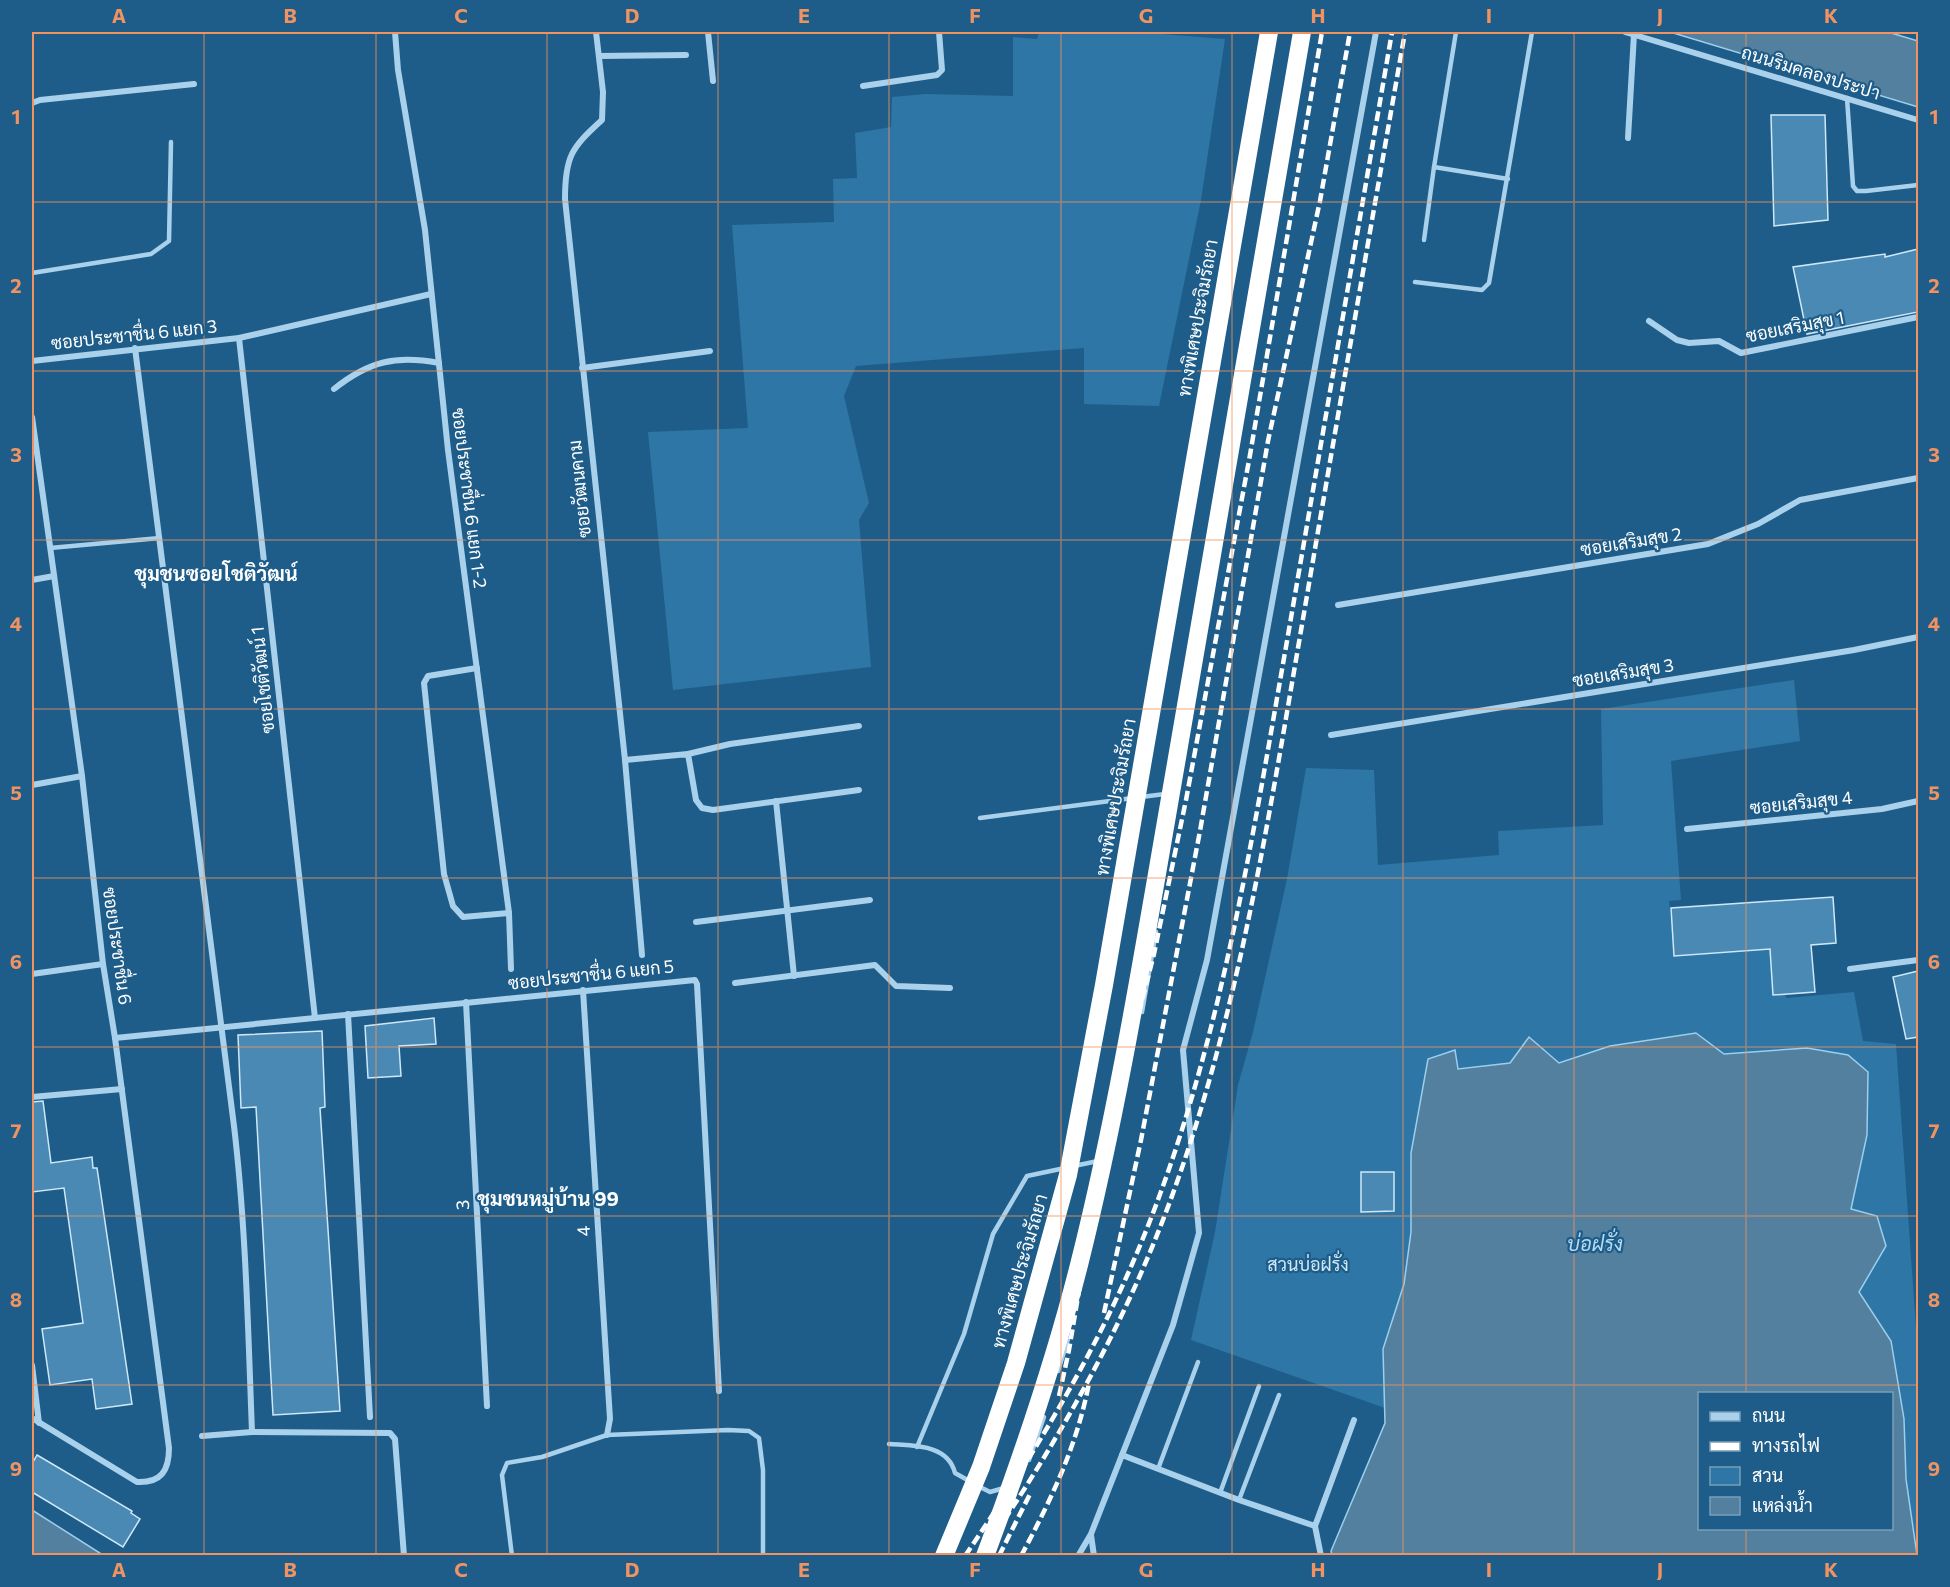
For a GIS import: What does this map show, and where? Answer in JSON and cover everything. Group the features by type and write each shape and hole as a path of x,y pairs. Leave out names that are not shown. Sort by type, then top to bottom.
{"highway":[{"name":"ทางพิเศษประจิมรัถยา","path":"944,1556 981,1467 1016,1363 1046,1261 1070,1164 1104,985 1269,32"},
{"path":"985,1556 1019,1467 1051,1366 1079,1265 1107,1143 1234,439 1302,32"}],"street":[{"name":"ซอยประชาชื่น 6 แยก 1-2","path":"395,32 398,70 425,230 439,363 509,913 511,969"},
{"name":"ซอยวัฒนคาม","path":"596,32 603,92 602,120 572,152 565,168 565,199 626,760 642,956"},
{"path":"708,32 714,81"},
{"path":"863,86 937,75 942,70 939,32"},
{"path":"1078,1556 1091,1534 1173,1325 1199,1233 1183,1050 1209,948 1376,32"},
{"name":"ถนนริมคลองประปา","path":"1625,32 1918,120"},
{"path":"1628,138 1634,34"},
{"path":"599,56 686,55"},
{"path":"32,103 40,99 194,84"},
{"name":"ซอยประชาชื่น 6 แยก 3","path":"32,361 239,338 431,294"},
{"name":"ซอยเสริมสุข 1","path":"1649,321 1677,340 1689,343 1719,341 1741,353 1918,316"},
{"name":"ซอยโชติวัฒน์ 1","path":"239,338 315,1018"},
{"path":"135,348 206,878 238,1174 252,1432"},
{"path":"582,369 710,351"},
{"path":"334,389 366,368 389,361 409,357 439,363"},
{"name":"ซอยประชาชื่น 6","path":"32,417 82,776 103,964 122,1089 169,1448 169,1466 160,1477 150,1483 137,1482 39,1423"},
{"name":"ซอยเสริมสุข 2","path":"1338,605 1708,544 1758,524 1800,500 1918,478"},
{"path":"32,580 54,576"},
{"name":"ซอยเสริมสุข 3","path":"1331,735 1843,652 1918,637"},
{"path":"477,668 425,678 444,874 453,906 463,916 509,913"},
{"path":"626,760 688,754 730,744 859,726"},
{"path":"688,754 696,800 702,808 713,810 859,789"},
{"path":"32,785 82,776"},
{"path":"776,801 794,976"},
{"name":"ซอยเสริมสุข 4","path":"1686,829 1882,809 1918,801"},
{"path":"696,922 870,900"},
{"path":"1850,969 1918,960"},
{"path":"32,974 103,964"},
{"path":"735,983 874,965 896,986 950,988"},
{"name":"ซอยประชาชื่น 6 แยก 5","path":"115,1038 690,979 697,984 719,1391"},
{"name":"4","path":"583,990 610,1419 607,1435"},
{"name":"3","path":"466,1002 488,1406"},
{"path":"348,1014 370,1417"},
{"path":"32,1097 122,1089"},
{"path":"32,1365 39,1423"},
{"path":"32,1418 39,1423"},
{"path":"1321,1556 1315,1526 1354,1420"},
{"path":"202,1436 252,1432 393,1435 404,1556"},
{"path":"1122,1455 1239,1500 1315,1526"},
{"path":"1091,1534 1094,1556"}],"lane":[{"path":"1157,913 1200,619 1297,32"},
{"path":"1424,240 1456,32"},
{"path":"1415,282 1482,291 1490,283 1532,32"},
{"path":"1847,98 1853,186 1857,190 1866,191 1918,185"},
{"path":"32,273 151,254 169,241 171,142"},
{"path":"1434,167 1508,179"},
{"path":"50,548 160,538"},
{"path":"980,818 1174,793"},
{"path":"1140,1019 1154,954 1156,923"},
{"path":"1115,1139 1130,1063"},
{"path":"917,1447 964,1334 993,1234 1027,1176 1112,1159"},
{"path":"1056,1377 1069,1336"},
{"path":"1158,1469 1198,1362"},
{"path":"1220,1493 1259,1386"},
{"path":"1239,1500 1279,1395"},
{"path":"1028,1462 1047,1406"},
{"path":"512,1556 502,1475 507,1463 542,1457 607,1435 728,1430 749,1431 759,1438 763,1470 763,1556"},
{"path":"889,1444 917,1447 945,1454 953,1462 955,1473 990,1492 1020,1482"}],"green space":[{"path":"1039,32 1137,32 1225,39 1201,200 1159,406 1084,404 1084,348 856,366 844,396 869,503 859,520 871,667 673,690 648,432 748,428 732,225 834,222 833,179 857,178 855,133 891,127 892,97 925,94 1013,96 1013,37 1037,39"},
{"name":"สวนบ่อฝรั่ง","path":"1794,680 1800,741 1671,761 1681,900 1669,901 1674,945 1776,936 1786,998 1854,992 1863,1041 1896,1044 1918,1356 1918,1555 1906,1479 1904,1419 1891,1341 1859,1292 1886,1245 1850,1209 1867,1135 1868,1072 1848,1055 1807,1048 1724,1054 1696,1033 1610,1046 1559,1063 1529,1037 1510,1063 1458,1069 1455,1050 1411,1232 1404,1284 1383,1353 1385,1408 1191,1340 1215,1232 1238,1085 1253,1032 1287,879 1306,768 1374,770 1378,865 1499,855 1498,831 1603,825 1601,709"}],"water":[{"path":"1670,32 1888,32 1918,41 1918,107"},
{"name":"บ่อฝรั่ง","path":"1696,1033 1724,1054 1807,1048 1848,1055 1868,1072 1867,1135 1851,1209 1877,1216 1886,1246 1859,1292 1891,1341 1904,1419 1906,1479 1917,1555 1332,1555 1331,1551 1385,1423 1383,1349 1404,1284 1411,1232 1411,1153 1428,1059 1455,1050 1458,1069 1510,1063 1529,1037 1559,1063 1610,1046"},
{"path":"32,1510 103,1555 32,1555"}],"building":[{"path":"1771,115 1825,115 1828,220 1774,226"},
{"path":"1918,249 1918,312 1807,334 1793,267 1885,254 1885,257"},
{"path":"1833,897 1836,943 1811,945 1815,992 1773,995 1770,949 1674,956 1671,908"},
{"path":"1918,971 1918,1037 1906,1039 1893,977"},
{"path":"434,1018 436,1044 399,1046 401,1076 368,1078 365,1026"},
{"path":"322,1031 325,1107 320,1108 340,1411 273,1415 256,1107 241,1108 238,1035"},
{"path":"43,1101 51,1163 92,1157 93,1168 97,1168 132,1404 96,1409 92,1379 50,1385 42,1329 83,1323 64,1188 32,1192 32,1102"},
{"path":"1361,1172 1394,1172 1394,1211 1361,1212"},
{"path":"37,1455 132,1511 131,1513 140,1519 123,1547 32,1492 32,1464"}],"railway":[{"path":"1059,1396 1101,1160 1154,954 1186,800 1250,455 1322,32"},
{"path":"1104,1313 1141,1140 1200,831 1268,441 1320,201 1350,32"},
{"path":"965,1556 1014,1482 1060,1406 1102,1328 1139,1248 1167,1175 1191,1101 1230,949 1260,795 1392,32"},
{"path":"980,1556 1030,1480 1098,1363 1155,1240 1182,1169 1205,1096 1225,1023 1258,873 1405,32"},
{"path":"1021,1556 1062,1472 1078,1429 1089,1383"},
{"path":"999,1556 1030,1494"}],"district":[{"name":"ชุมชนซอยโชติวัฒน์","path":"216,573"},
{"name":"ชุมชนหมู่บ้าน 99","path":"548,1198"}]}
